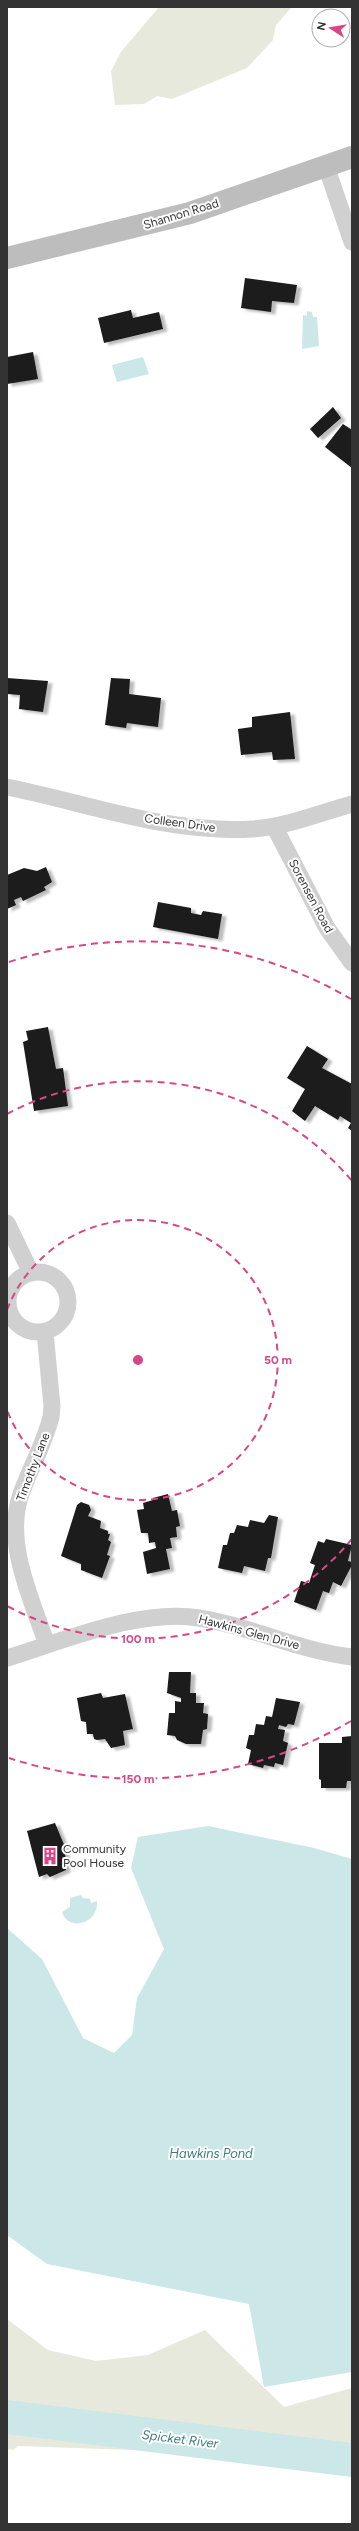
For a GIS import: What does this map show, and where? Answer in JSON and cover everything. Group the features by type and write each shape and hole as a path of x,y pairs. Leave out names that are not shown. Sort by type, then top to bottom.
{"street":[{"name":"Shannon Road","path":"7,258 190,213 352,157"},
{"path":"326,166 352,242"},
{"name":"Colleen Drive","path":"7,787 166,822 209,828 252,829 274,826 352,804"},
{"name":"Sorensen Road","path":"274,826 327,928 352,963"},
{"path":"7,1224 31,1273"},
{"path":"40,1272 55,1277 65,1288 68,1298 64,1317 54,1328 45,1332 30,1332 21,1328 9,1312 8,1297 11,1288 17,1280 31,1273 40,1272"},
{"name":"Timothy Lane","path":"45,1332 52,1406 51,1417 20,1498 16,1526 23,1571 47,1645"},
{"name":"Hawkins Glen Drive","path":"7,1658 47,1645 138,1620 180,1616 211,1620 320,1651 352,1657"}],"shaded area":[{"path":"159,7 292,7 276,25 273,40 247,68 172,99 157,96 144,104 115,105 111,71 121,52"},
{"path":"7,2319 48,2350 96,2361 148,2355 205,2330 284,2407 352,2388 352,2447 245,2454 18,2446 13,2450 7,2449"}],"water":[{"path":"307,311 312,312 313,317 317,317 319,346 302,349 303,315 307,316"},
{"path":"143,357 149,374 117,382 112,365"},
{"name":"Hawkins Pond","path":"208,1826 314,1848 352,1859 352,2372 264,2387 249,2304 47,2264 7,2235 7,1928 42,1959 83,2038 114,2053 132,2035 137,1998 164,1949 131,1868 138,1837"},
{"path":"81,1895 83,1898 90,1899 91,1903 97,1901 96,1909 88,1920 82,1923 70,1922 65,1918 62,1912 70,1907 70,1898"}],"building":[{"path":"245,278 297,285 294,303 272,301 271,312 241,308"},
{"path":"131,310 133,318 159,312 163,329 104,343 98,318"},
{"path":"33,352 38,379 7,384 7,357"},
{"path":"333,407 341,418 318,438 310,429"},
{"path":"343,424 352,430 352,468 325,447"},
{"path":"7,678 48,681 43,712 19,709 20,695 7,694"},
{"path":"111,678 130,679 129,694 161,698 158,727 127,723 126,728 105,725"},
{"path":"290,712 295,759 273,760 272,752 241,755 238,729 252,727 252,717"},
{"path":"46,867 52,882 44,887 46,890 23,901 21,897 14,900 16,905 7,909 7,875 24,868 37,871"},
{"path":"158,902 191,908 191,913 201,915 203,911 222,914 218,939 153,927"},
{"path":"48,1027 56,1069 63,1068 68,1106 34,1111 23,1042 28,1040 26,1031"},
{"path":"307,1046 328,1059 322,1068 352,1084 352,1131 348,1128 351,1123 340,1116 338,1120 315,1106 305,1121 292,1111 305,1089 287,1078"},
{"path":"168,1494 172,1511 177,1510 180,1526 176,1527 177,1537 170,1538 172,1548 166,1549 170,1569 147,1574 143,1552 156,1548 155,1542 149,1543 148,1533 141,1533 137,1510 144,1509 143,1503 153,1500 153,1498"},
{"path":"81,1502 89,1505 91,1510 88,1516 101,1521 100,1528 108,1531 108,1534 110,1534 108,1540 111,1542 107,1555 110,1556 102,1578 81,1570 81,1564 61,1556 77,1505"},
{"path":"269,1515 278,1517 271,1558 268,1558 265,1571 244,1566 242,1573 218,1568 223,1545 227,1545 230,1533 234,1533 237,1525 248,1527 250,1520 264,1523"},
{"path":"326,1539 352,1545 348,1561 352,1562 352,1565 341,1586 333,1582 329,1593 323,1591 316,1610 294,1602 301,1581 309,1583 315,1565 310,1563 318,1541 324,1543"},
{"path":"169,1672 191,1672 190,1693 196,1693 196,1703 204,1703 203,1713 208,1714 207,1729 203,1730 201,1744 186,1744 177,1740 175,1736 167,1735 169,1713 175,1713 175,1701 181,1702 181,1698 167,1693"},
{"path":"101,1693 103,1698 125,1694 133,1729 123,1731 125,1745 111,1748 105,1739 94,1739 93,1734 87,1734 86,1722 81,1721 77,1698"},
{"path":"276,1698 300,1702 294,1725 288,1724 286,1727 279,1725 278,1729 285,1730 283,1741 288,1743 283,1765 275,1763 274,1767 264,1765 263,1768 248,1764 251,1750 246,1748 249,1735 254,1735 256,1724 264,1725 266,1716 272,1717"},
{"path":"352,1736 352,1781 347,1781 346,1788 321,1788 321,1780 319,1779 319,1743 342,1743 342,1737"},
{"name":"Community Pool House","path":"55,1823 65,1847 66,1870 50,1877 47,1874 39,1877 27,1831"}],"waterway":[{"name":"Spicket River","path":"7,2417 352,2460"}],"place":[{"name":"Community Pool House","path":"50,1856"}]}
